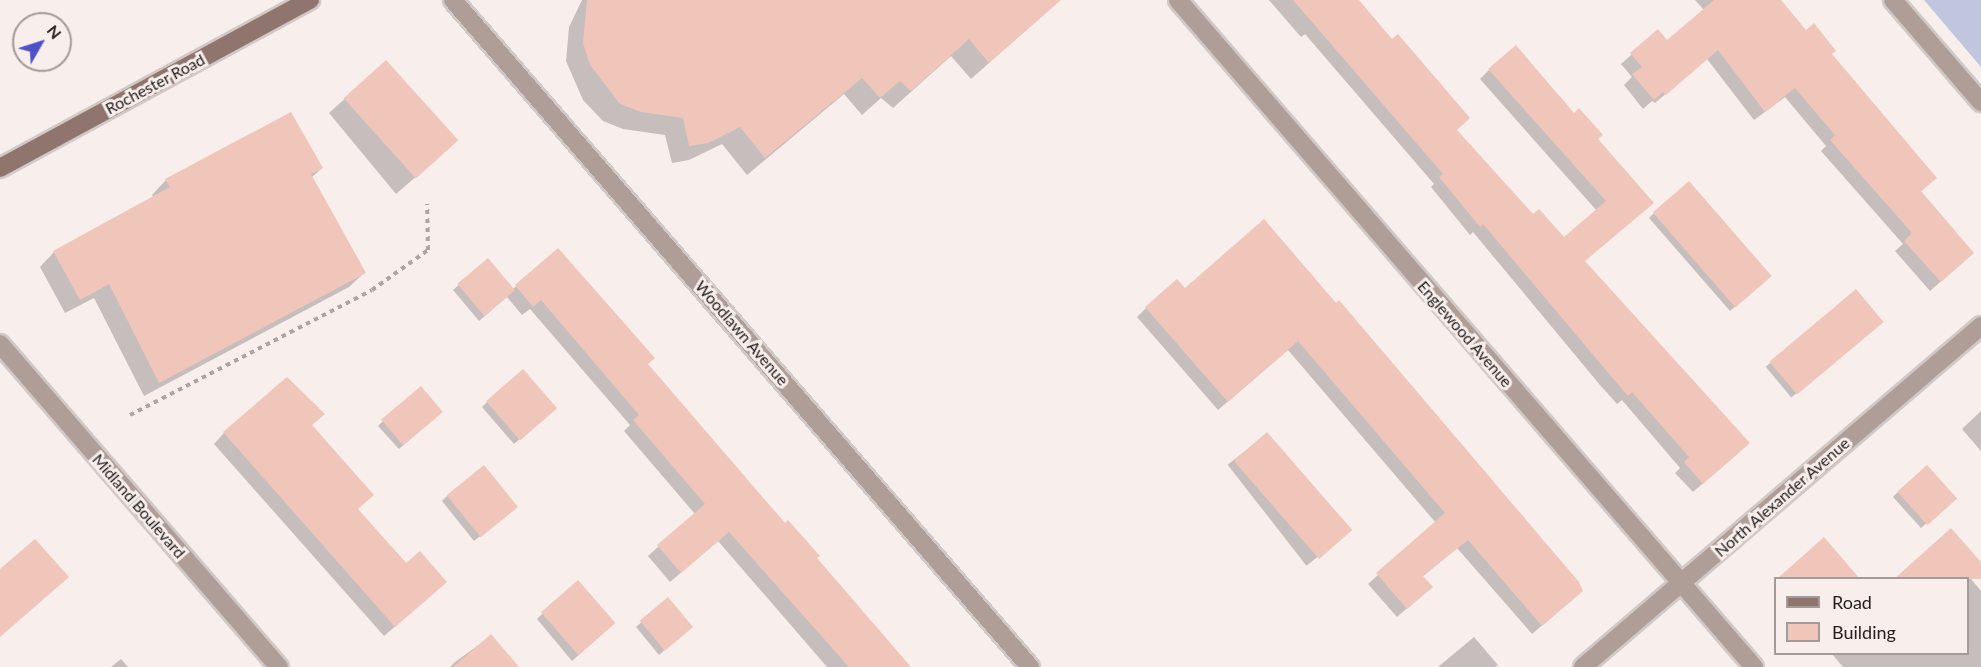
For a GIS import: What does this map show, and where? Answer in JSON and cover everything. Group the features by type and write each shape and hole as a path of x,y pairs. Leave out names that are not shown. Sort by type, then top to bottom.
{"main road":[{"name":"Rochester Road","path":"0,168 310,0"}],"street":[{"name":"Woodlawn Avenue","path":"453,0 1030,667"},
{"name":"Englewood Avenue","path":"1178,0 1754,667"},
{"path":"1893,0 1981,102"},
{"name":"North Alexander Avenue","path":"1583,667 1981,326"},
{"name":"Midland Boulevard","path":"0,344 279,667"}],"path":[{"path":"130,414 372,290 428,250 427,204"}],"shaded area":[{"path":"1924,0 1981,0 1981,67"}],"building":[{"path":"587,0 1061,0 989,63 969,39 911,91 900,81 880,98 862,78 765,158 740,127 708,143 689,146 683,118 641,112 620,104 590,65 583,43"},
{"path":"1293,0 1359,0 1392,39 1398,34 1470,118 1457,130 1533,214 1539,209 1564,237 1606,201 1488,69 1516,45 1574,113 1579,108 1603,135 1598,139 1654,203 1585,261 1750,443 1703,484 1684,462 1689,457 1632,392 1628,396 1483,224 1480,227 1439,177 1443,174"},
{"path":"1714,0 1781,0 1806,30 1814,23 1836,51 1832,54 1937,178 1921,191 1974,253 1941,282 1904,241 1912,233 1830,140 1835,135 1795,88 1765,112 1718,50 1666,95 1663,92 1654,100 1632,74 1642,67 1630,53 1658,29 1667,40"},
{"path":"386,60 458,140 416,178 344,98"},
{"path":"291,112 323,168 311,174 366,273 159,383 109,284 80,300 53,251 170,187 165,179"},
{"path":"1689,181 1772,276 1735,308 1653,212"},
{"path":"1264,219 1336,303 1339,300 1579,582 1583,591 1542,626 1468,540 1423,576 1433,587 1407,609 1376,573 1445,513 1298,341 1228,402 1145,307 1177,279 1185,288"},
{"path":"558,248 655,358 648,364 785,523 788,520 820,556 817,558 911,667 849,667 729,532 681,573 657,545 705,504 633,420 639,415 541,300 533,307 515,285"},
{"path":"488,258 515,290 484,316 457,284"},
{"path":"1856,289 1884,322 1797,395 1769,362"},
{"path":"523,369 557,408 520,440 486,401"},
{"path":"287,377 325,414 312,425 374,495 358,509 406,563 420,551 447,582 395,627 223,432"},
{"path":"421,386 443,412 403,445 381,419"},
{"path":"1267,432 1352,530 1319,559 1234,461"},
{"path":"484,465 518,507 481,537 447,495"},
{"path":"1927,465 1957,498 1927,525 1897,492"},
{"path":"1951,528 1981,562 1981,579 1896,577"},
{"path":"1824,537 1858,577 1779,577"},
{"path":"35,539 69,577 0,637 0,569"},
{"path":"578,580 615,623 578,655 541,612"},
{"path":"668,597 693,627 665,651 640,621"},
{"path":"491,634 519,667 453,667"}]}
